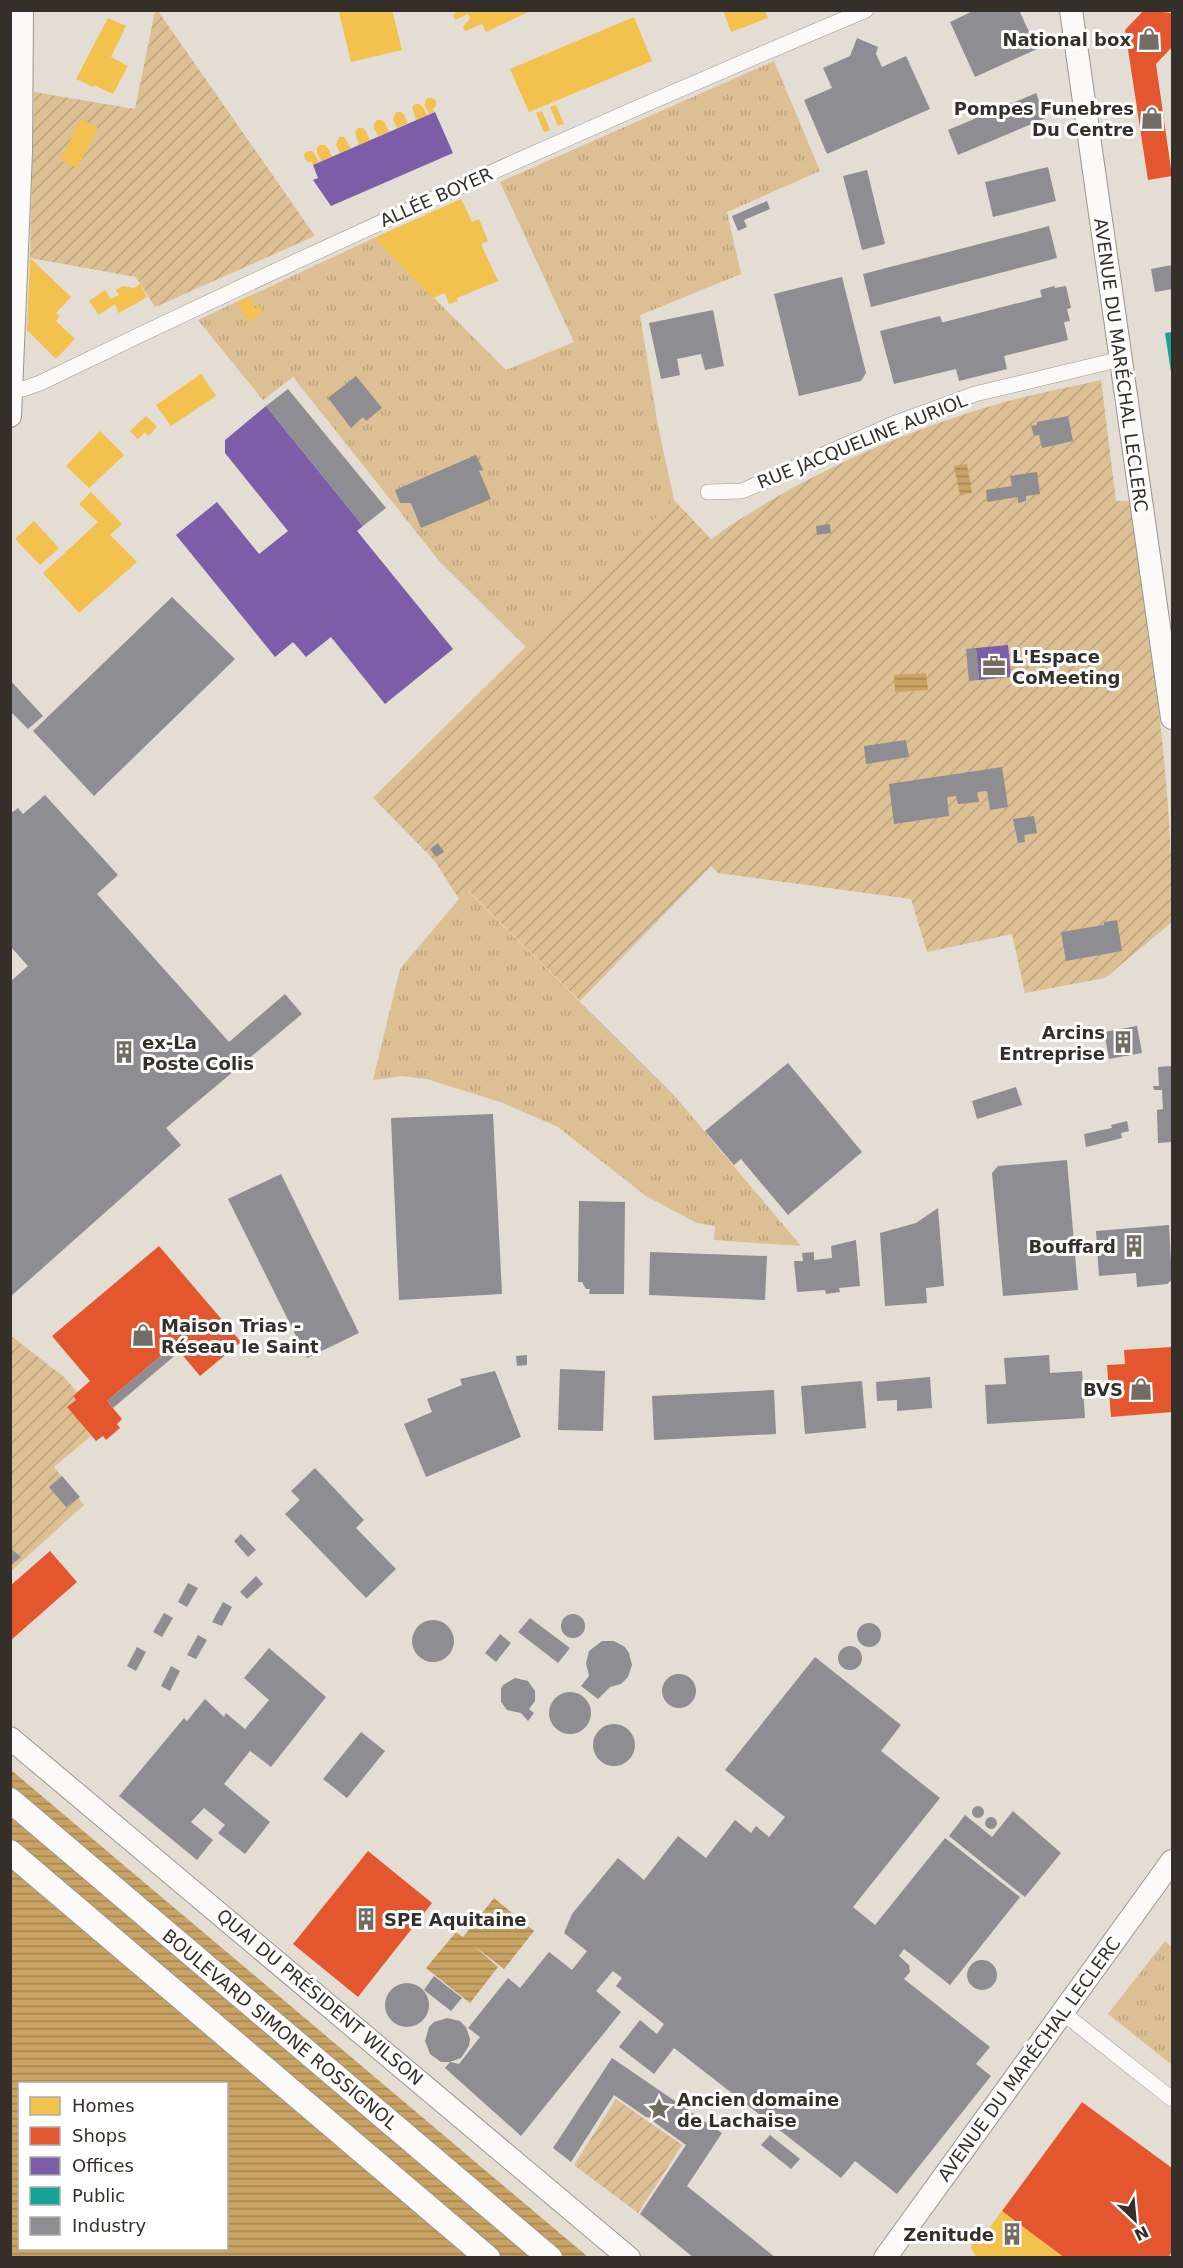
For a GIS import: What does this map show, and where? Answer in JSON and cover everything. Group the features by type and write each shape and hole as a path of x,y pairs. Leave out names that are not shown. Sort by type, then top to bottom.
{"main road":[{"name":"BOULEVARD SIMONE ROSSIGNOL","path":"10,1800 550,2258"},
{"path":"10,1852 488,2258"}],"street":[{"path":"10,416 21,152 22,10"},
{"name":"ALLÉE BOYER","path":"11,389 23,389 40,383 359,231 690,84 866,10"},
{"name":"AVENUE DU MARÉCHAL LECLERC","path":"1071,10 1173,718"},
{"name":"RUE JACQUELINE AURIOL","path":"708,492 742,490 893,424 975,394 1121,359"},
{"name":"QUAI DU PRÉSIDENT WILSON","path":"10,1738 629,2258"},
{"name":"AVENUE DU MARÉCHAL LECLERC","path":"885,2258 1173,1861"},
{"path":"1063,2013 1173,2099"}],"green space":[{"path":"155,11 158,11 315,236 155,307 136,277 30,258 34,92 135,109"},
{"path":"774,61 820,171 727,212 741,274 640,315 658,426 674,500 526,647 440,562 293,377 263,400 198,320 374,238 506,370 574,342 500,182"},
{"path":"1101,380 1116,501 1130,501 1159,711 1169,816 1172,922 1105,978 1025,993 1012,934 927,952 911,899 718,873 711,866 580,1001 469,891 459,899 434,860 373,798 674,500 711,539 780,495 891,441 929,426 1008,401"},
{"path":"468,891 673,1094 801,1246 714,1240 715,1226 697,1223 646,1196 558,1127 503,1103 427,1079 402,1076 373,1080 400,969"},
{"path":"10,1335 64,1377 77,1392 73,1396 76,1400 68,1407 91,1436 54,1467 84,1505 11,1571"},
{"path":"1165,1941 1172,1947 1172,2065 1108,2014"},
{"path":"616,2099 682,2145 638,2213 574,2165"}],"shaded area":[{"path":"967,464 972,493 960,495 954,466"},
{"path":"926,673 928,690 895,692 894,675"},
{"path":"11,1770 588,2257 11,2257"},
{"path":"494,1898 534,1931 504,1969 474,1946 498,1967 470,2003 426,1968 456,1932 463,1937"}],"building: Homes":[{"path":"344,10 392,10 402,50 351,62 339,12"},
{"path":"457,10 527,10 528,12 486,32 482,24 465,31 463,27 470,18 468,14 455,20 453,16"},
{"path":"723,10 765,10 768,18 731,32"},
{"path":"634,17 652,61 529,112 510,69"},
{"path":"108,18 126,26 111,57 128,66 113,94 76,79"},
{"path":"428,98 436,101 434,112 429,114 425,106"},
{"path":"415,104 423,107 427,115 416,120 412,107"},
{"path":"556,105 564,124 558,126 550,107"},
{"path":"542,111 550,130 544,132 536,113"},
{"path":"396,112 401,112 408,123 397,128 393,120"},
{"path":"81,119 98,128 77,168 60,160"},
{"path":"377,120 385,123 389,132 378,136 374,128"},
{"path":"358,128 366,131 370,140 359,145 355,132"},
{"path":"339,137 344,137 351,148 340,153 336,145"},
{"path":"320,145 328,148 332,157 321,161 317,153"},
{"path":"308,151 315,154 319,162 313,165 305,159 304,154"},
{"path":"461,199 472,222 479,219 488,241 481,244 498,281 457,298 458,301 449,304 445,293 433,298 374,238"},
{"path":"30,258 71,297 56,313 60,316 56,321 75,339 56,359 27,330"},
{"path":"140,284 147,297 119,313 115,304 99,315 89,301 105,290 111,299 119,295 116,290 123,286 134,288"},
{"path":"249,297 256,309 260,306 263,312 249,322 237,303"},
{"path":"201,374 216,396 171,426 156,405"},
{"path":"146,416 157,427 148,436 145,432 138,439 130,431"},
{"path":"100,431 124,455 89,488 66,466"},
{"path":"91,492 122,524 110,535 137,562 79,613 43,573 98,522 79,504"},
{"path":"34,521 59,548 40,565 15,539"},
{"name":"Zenitude","path":"1002,2211 1065,2258 979,2258 971,2248 972,2242 978,2236 989,2238 992,2233 988,2230"}],"building: Shops":[{"path":"1144,10 1172,13 1172,47 1156,64 1172,176 1148,180 1125,30"},
{"path":"159,1246 241,1342 200,1376 174,1345 107,1401 122,1419 117,1424 120,1428 106,1440 103,1436 96,1441 67,1407 76,1400 73,1396 90,1381 52,1336"},
{"name":"BVS","path":"1172,1347 1172,1412 1111,1417 1107,1365 1125,1364 1124,1350"},
{"path":"50,1551 77,1582 10,1641 10,1586"},
{"name":"SPE Aquitaine","path":"368,1851 432,1903 358,1997 293,1944"},
{"path":"1082,2102 1172,2168 1172,2251 1168,2258 1065,2258 1002,2211"}],"building: Offices":[{"path":"435,112 453,153 331,206 313,180 318,178 313,165"},
{"path":"266,406 363,526 357,531 453,649 385,704 331,637 306,657 293,642 275,657 176,535 217,502 259,554 288,531 225,453 225,440"},
{"path":"1008,645 1011,677 979,680 976,648"}],"building: Public":[{"path":"1172,332 1172,372 1171,372 1165,333"}],"building: Industry":[{"path":"975,10 1019,10 1037,49 975,77 950,22"},
{"path":"857,38 878,47 876,54 882,67 906,56 930,109 827,154 804,100 832,88 823,68 850,56"},
{"path":"1036,93 1046,118 958,155 948,130"},
{"path":"1048,167 1056,201 993,217 985,182"},
{"path":"867,170 885,244 862,250 843,176"},
{"path":"767,201 770,209 744,220 747,227 738,231 732,216"},
{"path":"1049,226 1057,258 871,307 863,274"},
{"path":"1172,265 1172,289 1155,292 1151,269"},
{"path":"842,277 866,373 861,381 799,396 774,294"},
{"path":"1054,286 1055,288 1066,286 1071,308 1067,309 1070,321 1064,322 1068,340 1004,356 1007,369 959,381 956,369 894,384 880,331 940,316 944,322 1042,297 1040,290"},
{"path":"713,310 724,366 705,370 701,354 677,359 680,375 661,379 649,323"},
{"path":"356,376 382,408 366,421 363,417 351,428 328,398"},
{"path":"288,389 386,508 363,526 266,406"},
{"path":"1068,416 1073,441 1042,448 1039,435 1034,436 1031,426 1037,425 1037,422"},
{"path":"476,455 483,470 479,471 491,499 421,528 411,503 400,503 395,490"},
{"path":"1037,472 1040,494 1026,496 1026,501 1018,503 1018,497 987,502 986,490 1012,486 1010,476"},
{"path":"830,524 831,533 817,535 816,526"},
{"path":"172,597 235,659 94,796 33,731"},
{"path":"976,648 979,680 969,681 966,649"},
{"path":"10,680 43,716 28,729 10,711"},
{"path":"906,740 909,757 866,764 864,746"},
{"path":"1002,767 1008,807 990,810 987,791 977,792 979,802 958,804 956,796 947,797 949,816 894,824 889,784"},
{"name":"ex-La Poste Colis","path":"45,795 118,875 97,894 229,1042 285,994 302,1014 166,1128 181,1145 10,1297 10,982 28,966 10,946 10,814 18,808 23,814"},
{"path":"1034,816 1037,833 1024,835 1025,842 1018,843 1013,819"},
{"path":"438,843 444,852 436,857 430,849"},
{"path":"1117,920 1122,951 1066,961 1061,932 1104,925 1104,922"},
{"name":"Arcins Entreprise","path":"1137,1026 1142,1053 1109,1059 1104,1032"},
{"path":"788,1063 862,1152 788,1215 741,1159 734,1165 705,1131"},
{"path":"1172,1066 1172,1142 1158,1143 1157,1110 1163,1109 1162,1090 1154,1090 1153,1086 1159,1086 1158,1067"},
{"path":"1016,1087 1022,1105 977,1119 972,1101"},
{"path":"493,1114 502,1294 399,1300 391,1118"},
{"path":"1127,1121 1129,1131 1121,1133 1122,1138 1086,1147 1084,1134 1112,1128 1111,1125"},
{"path":"1067,1160 1078,1290 1003,1296 992,1173 998,1166"},
{"path":"281,1174 359,1333 307,1358 228,1199"},
{"path":"579,1201 625,1202 624,1294 589,1294 590,1289 586,1289 582,1282 578,1282"},
{"path":"938,1208 944,1286 926,1288 927,1303 885,1306 880,1233 916,1223"},
{"name":"Bouffard","path":"1169,1225 1172,1280 1167,1284 1137,1287 1136,1273 1099,1276 1096,1231"},
{"path":"856,1240 860,1286 839,1288 840,1292 826,1294 825,1290 797,1292 794,1261 803,1261 802,1253 814,1252 814,1260 832,1258 831,1246"},
{"path":"650,1252 767,1256 765,1300 649,1295"},
{"path":"174,1345 179,1352 113,1408 107,1401"},
{"path":"527,1355 527,1365 517,1366 516,1356"},
{"path":"1049,1355 1050,1373 1082,1371 1085,1418 987,1424 985,1385 1006,1384 1004,1358"},
{"path":"560,1369 605,1371 603,1431 558,1430"},
{"path":"495,1371 521,1437 426,1477 404,1424 432,1412 427,1399 462,1385 460,1379"},
{"path":"930,1377 932,1408 897,1411 897,1400 877,1401 876,1382"},
{"path":"862,1381 866,1428 805,1434 801,1386"},
{"path":"774,1390 776,1434 654,1440 652,1396"},
{"path":"315,1468 364,1520 356,1528 396,1569 366,1598 285,1514 300,1500 291,1491"},
{"path":"62,1476 80,1497 66,1507 49,1487"},
{"path":"241,1534 256,1550 248,1557 234,1541"},
{"path":"10,1548 21,1557 10,1566"},
{"path":"256,1576 263,1584 247,1599 240,1592"},
{"path":"188,1583 198,1588 187,1607 178,1602"},
{"path":"223,1602 232,1607 222,1626 212,1622"},
{"path":"164,1613 173,1618 162,1637 153,1632"},
{"path":"573,1614 578,1615 584,1621 584,1631 578,1637 573,1638 568,1637 562,1631 561,1626 562,1621 568,1615"},
{"path":"530,1618 570,1648 558,1663 518,1632"},
{"path":"433,1620 441,1621 448,1626 453,1633 453,1649 448,1656 441,1661 433,1662 425,1661 418,1656 413,1649 412,1641 413,1633 418,1626 425,1621"},
{"path":"869,1623 877,1627 881,1635 877,1643 869,1647 861,1643 857,1635 861,1627"},
{"path":"500,1634 511,1643 496,1662 485,1653"},
{"path":"198,1635 207,1640 196,1659 187,1655"},
{"path":"602,1641 614,1641 625,1647 632,1665 628,1677 621,1684 610,1687 598,1699 581,1686 589,1676 586,1663 589,1651"},
{"path":"850,1646 858,1650 862,1658 858,1666 850,1670 842,1666 838,1658 842,1650"},
{"path":"137,1647 146,1652 136,1671 127,1666"},
{"path":"269,1648 326,1697 271,1767 250,1751 224,1784 270,1822 245,1854 218,1833 225,1825 204,1808 191,1822 213,1840 197,1860 119,1796 184,1718 187,1721 205,1699 224,1717 226,1713 245,1729 269,1700 244,1678"},
{"path":"815,1657 901,1725 881,1751 940,1798 853,1907 875,1925 945,1838 1020,1897 950,1985 904,1949 899,1956 909,1965 910,1972 904,1979 990,2047 976,2064 991,2076 897,2194 855,2161 841,2178 674,2048 654,2074 619,2047 640,2020 657,2034 664,2024 616,1986 622,1978 613,1971 596,1991 621,2012 521,2136 445,2068 450,2062 459,2064 480,2037 468,2028 508,1978 520,1988 549,1952 572,1970 587,1951 564,1933 572,1914 618,1858 644,1880 678,1836 706,1858 735,1820 751,1833 756,1826 769,1837 785,1817 725,1770"},
{"path":"171,1666 180,1671 170,1691 161,1686"},
{"path":"679,1674 691,1679 696,1691 691,1703 679,1708 667,1703 662,1691 667,1679"},
{"path":"515,1678 528,1681 535,1691 535,1701 529,1709 534,1713 528,1721 521,1713 507,1710 501,1702 503,1685"},
{"path":"570,1692 585,1698 591,1713 585,1728 570,1734 555,1728 549,1713 555,1698"},
{"path":"614,1724 629,1730 635,1745 629,1760 614,1766 599,1760 593,1745 599,1730"},
{"path":"361,1732 385,1751 347,1798 323,1779"},
{"path":"980,1806 984,1812 980,1818 976,1818 972,1810"},
{"path":"1013,1811 1061,1853 1025,1897 949,1836 965,1815 992,1837"},
{"path":"993,1817 997,1823 993,1829 989,1829 985,1821"},
{"path":"982,1960 988,1961 996,1969 996,1981 988,1989 982,1990 976,1989 968,1981 967,1975 968,1969 976,1961"},
{"path":"434,1976 462,1998 451,2011 424,1990"},
{"path":"407,1983 416,1984 423,1989 428,1996 428,2014 423,2021 416,2026 407,2027 398,2026 391,2021 386,2014 385,2005 386,1996 391,1989 398,1984"},
{"path":"447,2018 460,2021 466,2027 470,2039 469,2046 461,2058 441,2062 430,2054 425,2041 429,2027 434,2022"},
{"path":"612,2058 722,2133 687,2186 776,2258 694,2258 640,2214 686,2145 654,2122 652,2118 646,2117 614,2095 571,2162 553,2148"},
{"path":"770,2135 800,2159 791,2169 761,2145"}],"place":[{"name":"National box","path":"1149,39"},
{"name":"Pompes Funebres Du Centre","path":"1152,118"},
{"name":"L'Espace CoMeeting","path":"994,666"},
{"name":"Arcins Entreprise","path":"1123,1042"},
{"name":"ex-La Poste Colis","path":"124,1052"},
{"name":"Bouffard","path":"1134,1246"},
{"name":"Maison Trias - Réseau le Saint","path":"143,1335"},
{"name":"BVS","path":"1141,1389"},
{"name":"SPE Aquitaine","path":"366,1919"},
{"name":"Ancien domaine de Lachaise","path":"659,2109"},
{"name":"Zenitude","path":"1012,2234"}]}
